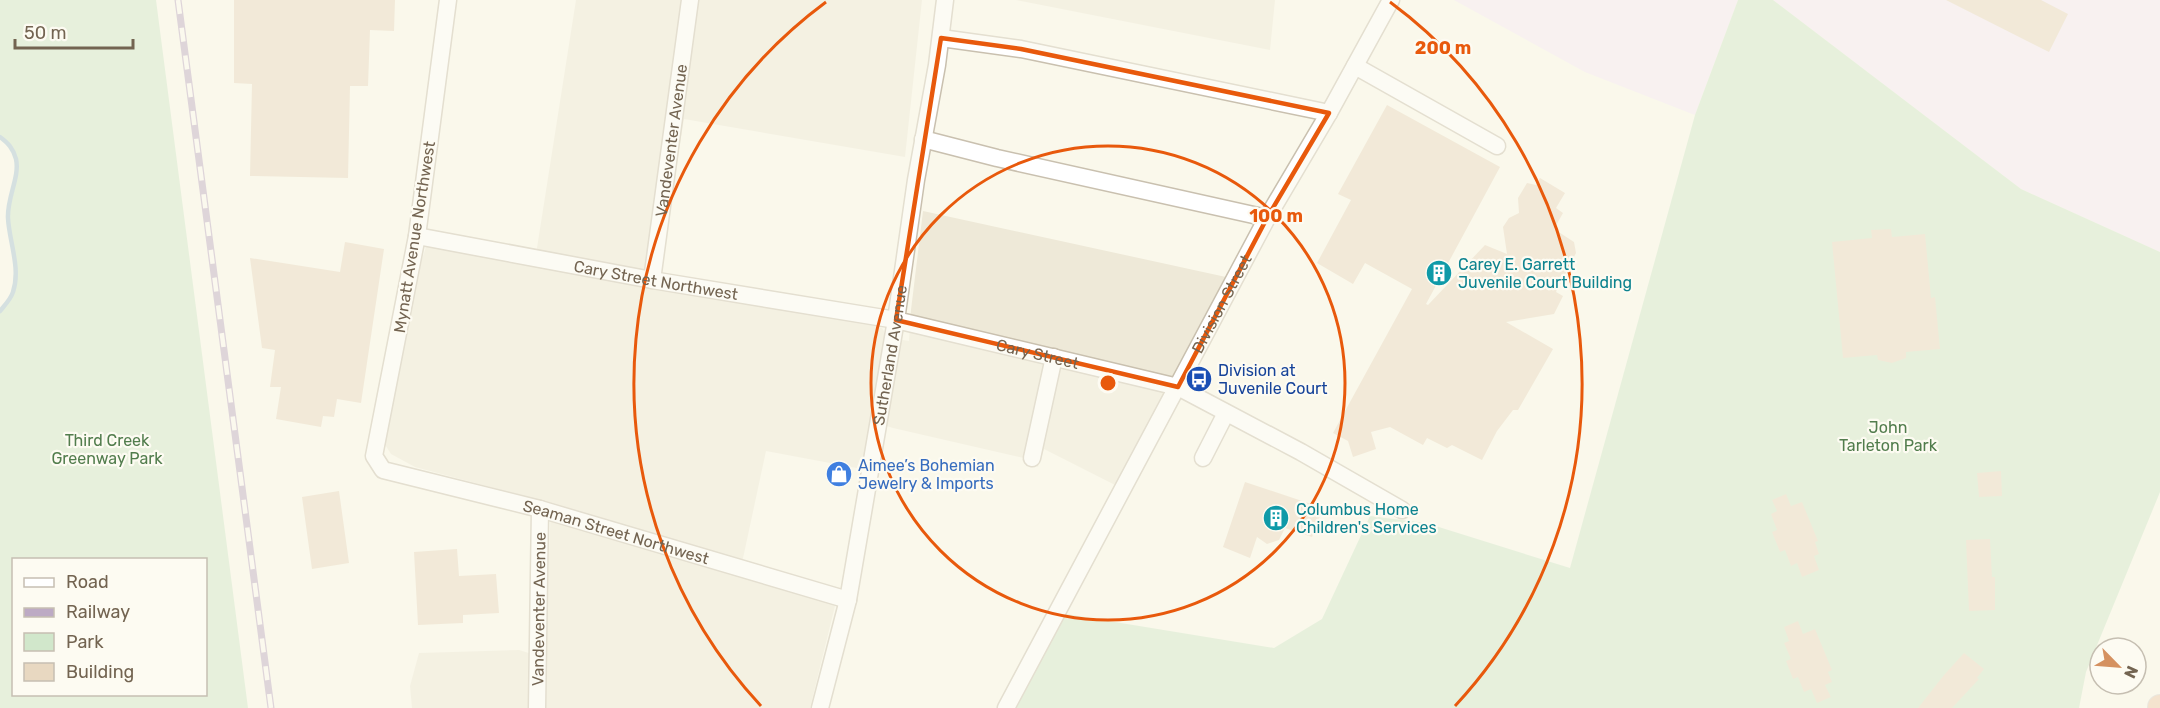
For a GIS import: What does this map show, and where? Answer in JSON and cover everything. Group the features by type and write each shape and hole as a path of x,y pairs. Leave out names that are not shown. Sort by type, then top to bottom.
{"street":[{"name":"Mynatt Avenue Northwest","path":"382,470 374,456 417,236 448,0"},
{"name":"Vandeventer Avenue","path":"652,280 690,0"},
{"name":"Sutherland Avenue","path":"820,708 848,600 896,320 945,0"},
{"name":"Division Street","path":"1006,708 1268,218 1391,0"},
{"path":"941,38 1021,49 1329,113"},
{"path":"1355,66 1497,146"},
{"path":"923,139 1268,218"},
{"name":"Cary Street Northwest","path":"417,236 652,280 896,320"},
{"name":"Cary Street","path":"896,320 1178,387 1301,452 1402,510"},
{"path":"1032,458 1054,357"},
{"path":"1203,458 1226,413"},
{"name":"Seaman Street Northwest","path":"382,470 540,509 848,600"},
{"name":"Vandeventer Avenue","path":"537,708 540,509"}],"highlighted area":[{"path":"941,38 1021,49 1329,113 1267,218 1178,387 896,320"}],"shaded area":[{"path":"576,0 922,0 905,157 684,119 657,286 866,323 882,328 884,337 909,341 923,211 1226,277 1163,403 1117,486 1044,449 1038,467 1024,458 871,421 862,469 766,451 739,577 820,599 835,606 810,708 412,708 410,686 419,653 519,650 545,658 551,503 415,467 391,454 384,443 426,247 454,250 534,267"},
{"path":"1016,0 1275,0 1270,50"},
{"path":"1454,0 1738,0 1695,115 1585,72"},
{"path":"1773,0 2160,0 2160,252 2021,189"}],"green space":[{"name":"Third Creek Greenway Park","path":"0,0 156,0 248,708 0,708 0,311 11,297 16,274 8,210 17,166 12,149 0,137"},
{"name":"John Tarleton Park","path":"1738,0 1773,0 2021,189 2160,252 2160,492 2101,636 2088,636 2088,667 2079,708 1016,708 1066,614 1274,648 1322,619 1370,516 1426,523 1570,568 1695,115"}],"building":[{"path":"234,0 395,0 394,31 370,30 368,86 350,86 348,178 250,176 252,84 234,83"},
{"path":"1946,0 2041,0 2068,14 2049,52"},
{"name":"Carey E. Garrett Juvenile Court Building","path":"1387,105 1500,167 1426,304 1428,305 1485,245 1507,254 1503,227 1509,218 1519,213 1518,198 1527,183 1536,185 1540,178 1565,193 1556,208 1563,213 1554,229 1574,242 1576,253 1556,292 1563,296 1554,314 1506,322 1553,349 1518,410 1513,410 1497,431 1482,460 1452,445 1447,448 1427,438 1423,445 1390,427 1371,432 1376,449 1353,457 1348,441 1333,433 1412,289 1365,263 1353,284 1317,263 1351,200 1338,194"},
{"path":"1891,229 1892,237 1925,234 1931,298 1935,297 1940,349 1906,352 1906,358 1892,363 1878,360 1877,355 1843,358 1832,242 1872,238 1871,230"},
{"path":"345,242 384,249 361,403 337,399 334,417 323,416 321,427 276,419 281,387 270,387 275,350 262,348 250,258 340,272"},
{"path":"2001,471 2002,496 1979,497 1977,473"},
{"name":"Columbus Home Children's Services","path":"1245,482 1323,508 1312,537 1285,528 1279,540 1267,544 1257,537 1250,558 1223,547"},
{"path":"339,491 349,563 312,569 302,497"},
{"path":"1786,494 1791,506 1802,502 1818,541 1815,542 1819,554 1814,556 1819,570 1802,577 1797,563 1791,566 1785,550 1780,552 1772,532 1777,530 1771,514 1777,511 1772,500"},
{"path":"1990,539 1992,577 1995,577 1995,610 1969,611 1966,540"},
{"path":"457,549 459,576 496,574 499,613 463,615 463,623 418,625 414,552"},
{"path":"1798,621 1803,634 1815,629 1832,670 1828,672 1832,682 1825,685 1831,697 1817,703 1811,689 1804,692 1798,677 1793,679 1786,661 1791,659 1784,643 1789,641 1784,627"},
{"path":"1964,653 1984,669 1977,678 1979,679 1952,708 1918,708 1944,675"}],"waterway":[{"path":"0,137 12,149 17,166 8,210 16,274 15,283 11,297 0,311"}],"railway":[{"path":"178,0 271,708"}],"place":[{"name":"Carey E. Garrett Juvenile Court Building","path":"1439,273"},
{"name":"Division at Juvenile Court","path":"1199,379"},
{"name":"Aimee’s Bohemian Jewelry & Imports","path":"839,474"},
{"name":"Columbus Home Children's Services","path":"1276,518"}]}
